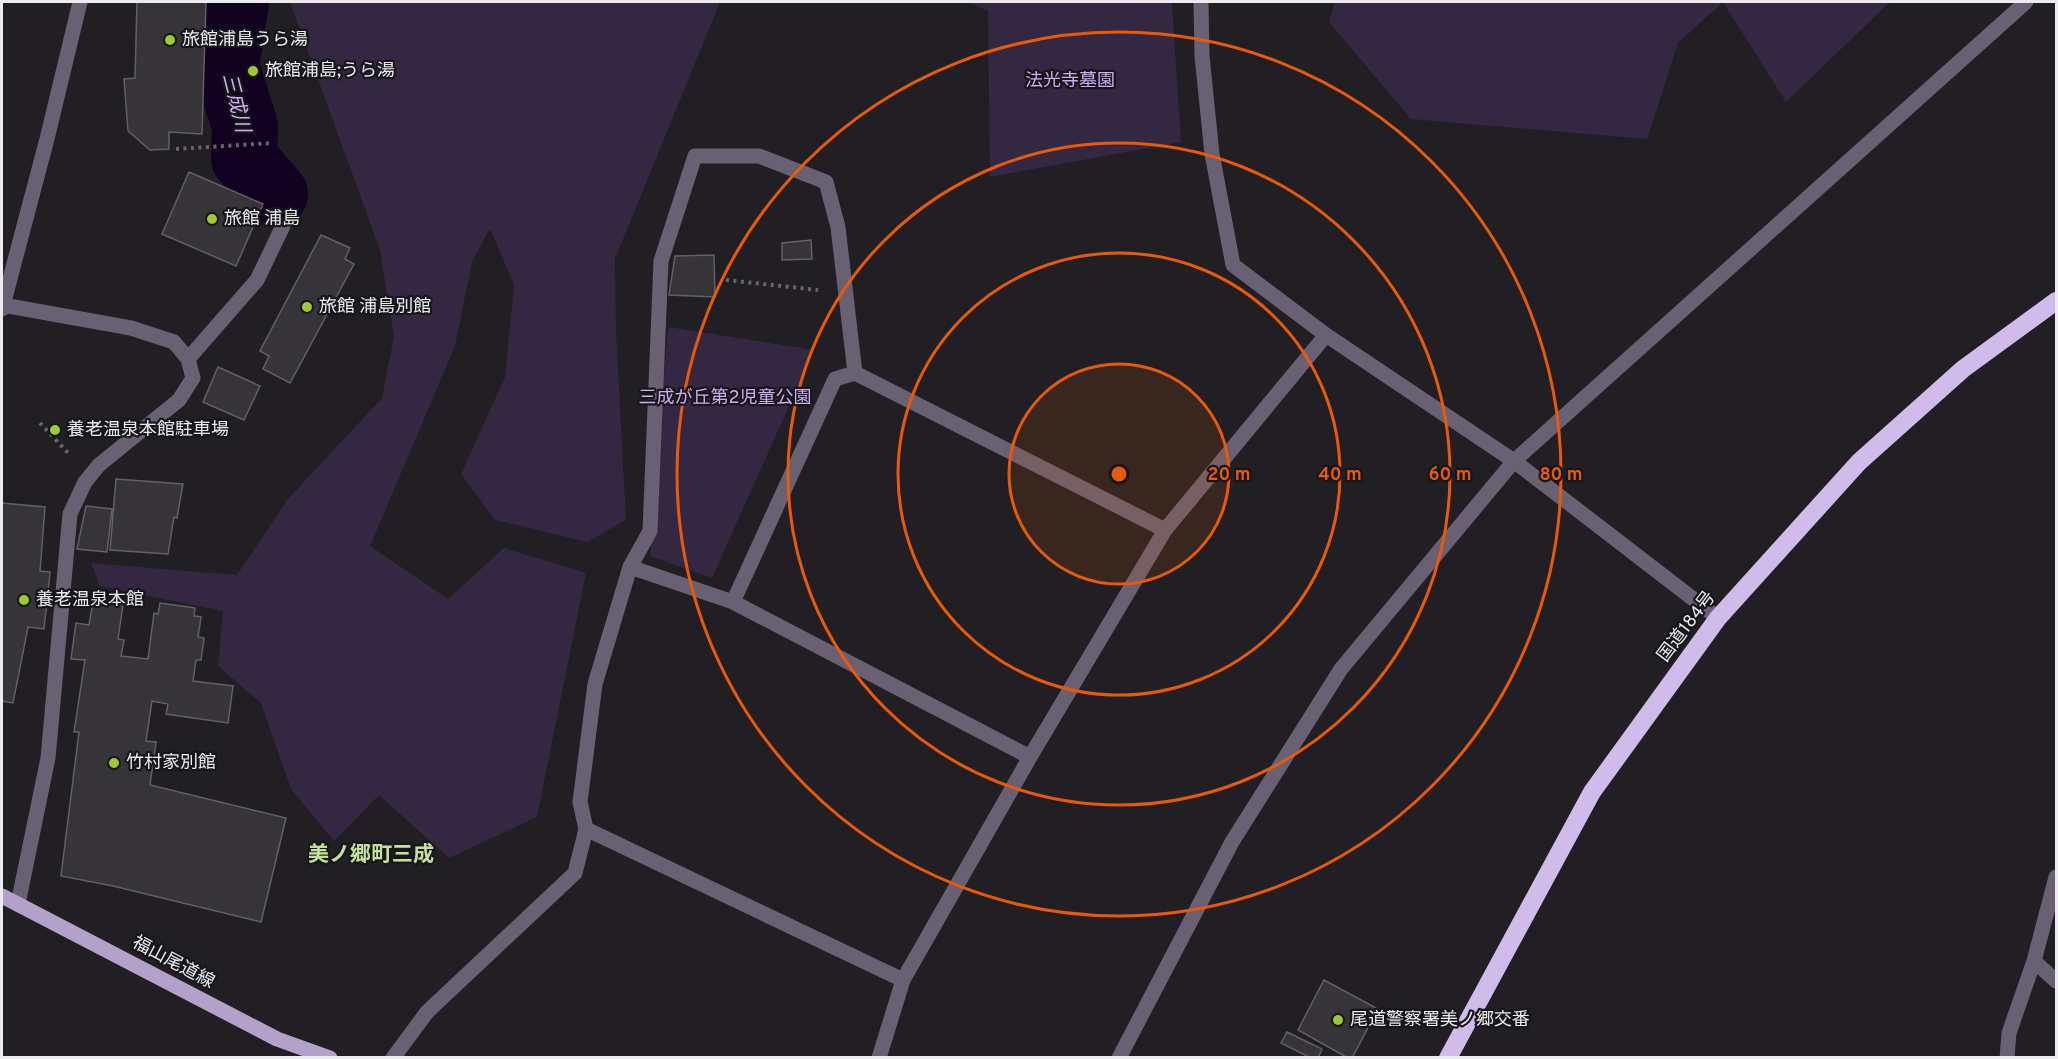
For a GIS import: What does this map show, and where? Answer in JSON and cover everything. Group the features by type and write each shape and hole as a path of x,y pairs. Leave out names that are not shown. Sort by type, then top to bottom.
{"highway":[{"name":"国道184号","path":"1448,1058 1592,792 1718,618 1859,462 1963,369 2056,301"}],"main road":[{"name":"福山尾道線","path":"2,896 277,1039 330,1058"}],"street":[{"path":"18,904 48,758 70,514 85,482 99,465 178,400 193,378 188,359 174,342 131,328 2,307 80,2"},
{"path":"1201,2 1202,56 1212,154 1233,266 1326,335 1514,461 1718,618"},
{"path":"1119,1058 1232,842 1341,669 1514,461 2026,2"},
{"path":"393,1058 427,1012 575,873 586,829 580,802 595,684 630,567 650,531 662,261 695,156 759,156 826,183 838,227 855,373"},
{"path":"188,359 257,280 283,226"},
{"path":"879,1058 903,980 1030,757 1165,530 1326,335"},
{"path":"733,602 835,379 855,373 1165,530"},
{"path":"630,567 733,602 1030,757"},
{"path":"586,829 903,980"},
{"path":"2007,1058 2009,1034 2034,961 2056,877"},
{"path":"2034,961 2056,981"}],"path":[{"path":"176,149 272,143"},
{"path":"726,280 846,293"}],"green space":[{"path":"290,2 720,2 615,259 616,332 626,520 587,542 495,520 461,474 505,377 514,285 490,228 472,262 455,346 370,546 448,599 504,548 586,573 537,817 449,858 379,795 334,841 291,789 261,703 218,666 223,611 100,586 91,563 237,575 288,499 382,398 394,336 380,250"},
{"name":"法光寺墓園","path":"968,2 1172,2 1181,142 990,177 988,11"},
{"path":"1335,2 1723,2 1678,43 1647,139 1411,119 1329,22"},
{"path":"1723,2 1890,2 1786,102"},
{"name":"三成が丘第2児童公園","path":"668,327 814,350 712,578 650,556"}],"building":[{"name":"旅館浦島うら湯","path":"137,2 206,2 202,134 169,132 169,149 150,150 128,131 124,79 135,78"},
{"name":"旅館 浦島","path":"189,172 263,204 236,266 162,234"},
{"name":"旅館 浦島別館","path":"321,235 350,248 345,259 354,264 290,383 263,369 269,356 260,351"},
{"path":"811,240 812,259 782,260 782,243"},
{"path":"714,255 715,297 669,295 675,256"},
{"path":"218,367 260,386 244,420 203,402"},
{"path":"116,479 183,484 177,518 174,517 168,554 110,550"},
{"name":"養老温泉本館","path":"2,503 45,507 40,571 50,572 44,629 28,627 13,703 2,701"},
{"path":"86,506 112,509 107,552 77,549"},
{"name":"竹村家別館","path":"93,601 123,605 118,639 124,640 121,656 148,659 154,613 158,614 160,603 195,608 194,616 201,617 198,637 204,638 201,660 196,660 193,681 233,686 228,723 166,714 168,704 152,701 146,741 156,742 150,785 286,818 261,922 113,886 61,876 79,732 74,732 85,660 71,659 76,623 89,625"},
{"name":"尾道警察署美ノ郷交番","path":"1324,980 1378,1009 1352,1058 1348,1058 1298,1030"},
{"path":"1287,1032 1322,1049 1318,1058 1311,1058 1281,1043"}],"waterway":[{"name":"三成川","path":"236,2 226,66 245,126 244,158 275,194"}],"place":[{"name":"旅館浦島うら湯","path":"170,40"},
{"name":"旅館浦島;うら湯","path":"253,71"},
{"name":"旅館 浦島","path":"212,219"},
{"name":"旅館 浦島別館","path":"307,307"},
{"name":"養老温泉本館駐車場","path":"55,430"},
{"name":"養老温泉本館","path":"24,600"},
{"name":"竹村家別館","path":"114,763"},
{"name":"尾道警察署美ノ郷交番","path":"1338,1020"}],"district":[{"name":"美ノ郷町三成","path":"371,855"}]}
